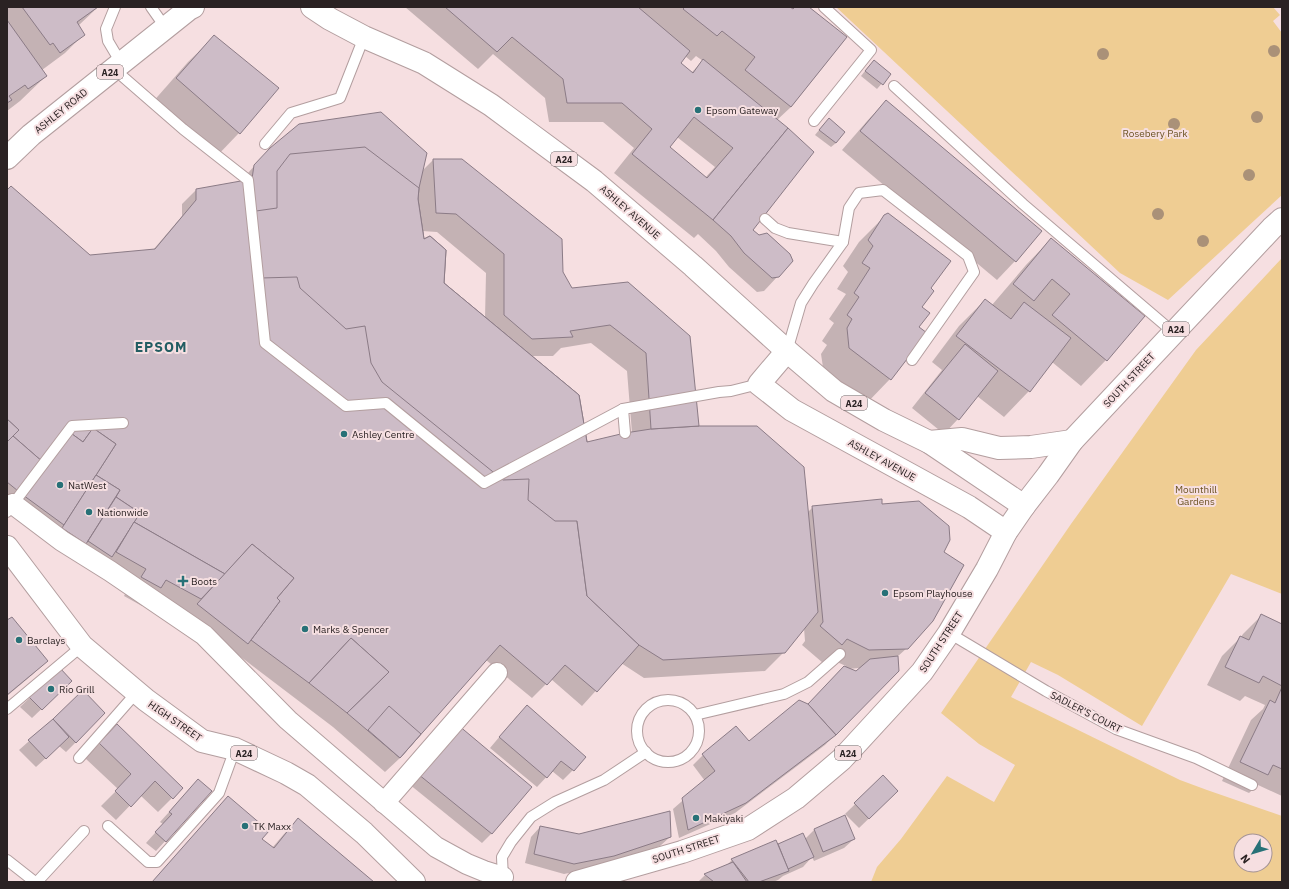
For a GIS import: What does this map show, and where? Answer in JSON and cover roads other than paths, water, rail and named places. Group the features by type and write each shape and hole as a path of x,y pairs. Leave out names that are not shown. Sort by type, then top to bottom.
{"highway":[{"name":"ASHLEY ROAD","path":"7,158 31,135 165,27 193,7"},
{"name":"ASHLEY AVENUE","path":"312,7 330,19 364,37 424,64 491,105 594,181 693,266 787,351 834,391 884,420 929,442 1024,506"},
{"name":"SOUTH STREET","path":"577,882 682,852 748,829 796,798 842,759 922,672 949,633 987,569 1006,532 1072,441 1173,332 1282,219"},
{"path":"759,384 787,351"},
{"name":"ASHLEY AVENUE","path":"759,384 792,410 969,507 1006,532"},
{"path":"929,442 962,439 999,448 1031,447 1072,441"},
{"name":"HIGH STREET","path":"7,546 82,646 137,692 202,741 235,749 286,773 307,785 364,832 414,882"}],"street":[{"path":"10,508 110,571 204,635 288,720 436,847 467,864 503,879"},
{"path":"384,803 497,673"}],"lane":[{"path":"115,7 106,29 108,41 118,66 183,129 248,180 265,343 346,406 386,403 484,483 623,409 731,391 759,384"},
{"path":"151,7 165,27"},
{"path":"814,121 871,50 824,7"},
{"path":"265,144 291,113 340,98 364,37"},
{"path":"894,86 1023,204 1173,332"},
{"path":"787,351 801,303 843,242 849,208 859,193 883,190 968,256 974,272 912,360"},
{"path":"765,219 776,228 788,233 843,242"},
{"path":"623,409 625,433"},
{"path":"10,508 72,426 123,423"},
{"name":"SADLER'S COURT","path":"949,633 1046,691 1116,729 1196,758 1252,785"},
{"path":"7,709 82,646"},
{"path":"695,715 784,694 808,682 840,654"},
{"path":"79,758 137,692"},
{"path":"670,700 680,702 695,715 698,724 698,739 691,752 684,758 674,761 664,761 654,758 646,752 638,738 637,731 639,721 644,712 651,705 660,701 670,700"},
{"path":"108,826 148,862 157,862 219,793 235,749"},
{"path":"503,879 502,857 511,842 531,817 555,802 604,780 646,752"},
{"path":"7,860 36,882 84,831"}],"place":[{"name":"Epsom Gateway","path":"698,110"},
{"name":"Ashley Centre","path":"344,434"},
{"name":"NatWest","path":"60,485"},
{"name":"Nationwide","path":"89,512"},
{"name":"Boots","path":"183,581"},
{"name":"Epsom Playhouse","path":"885,593"},
{"name":"Marks & Spencer","path":"305,629"},
{"name":"Barclays","path":"19,640"},
{"name":"Rio Grill","path":"51,689"},
{"name":"Makiyaki","path":"696,818"},
{"name":"TK Maxx","path":"245,826"}],"district":[{"name":"EPSOM","path":"161,347"}],"park label":[{"name":"Rosebery Park","path":"1155,133"},
{"name":"Mounthill Gardens","path":"1196,494"}]}
